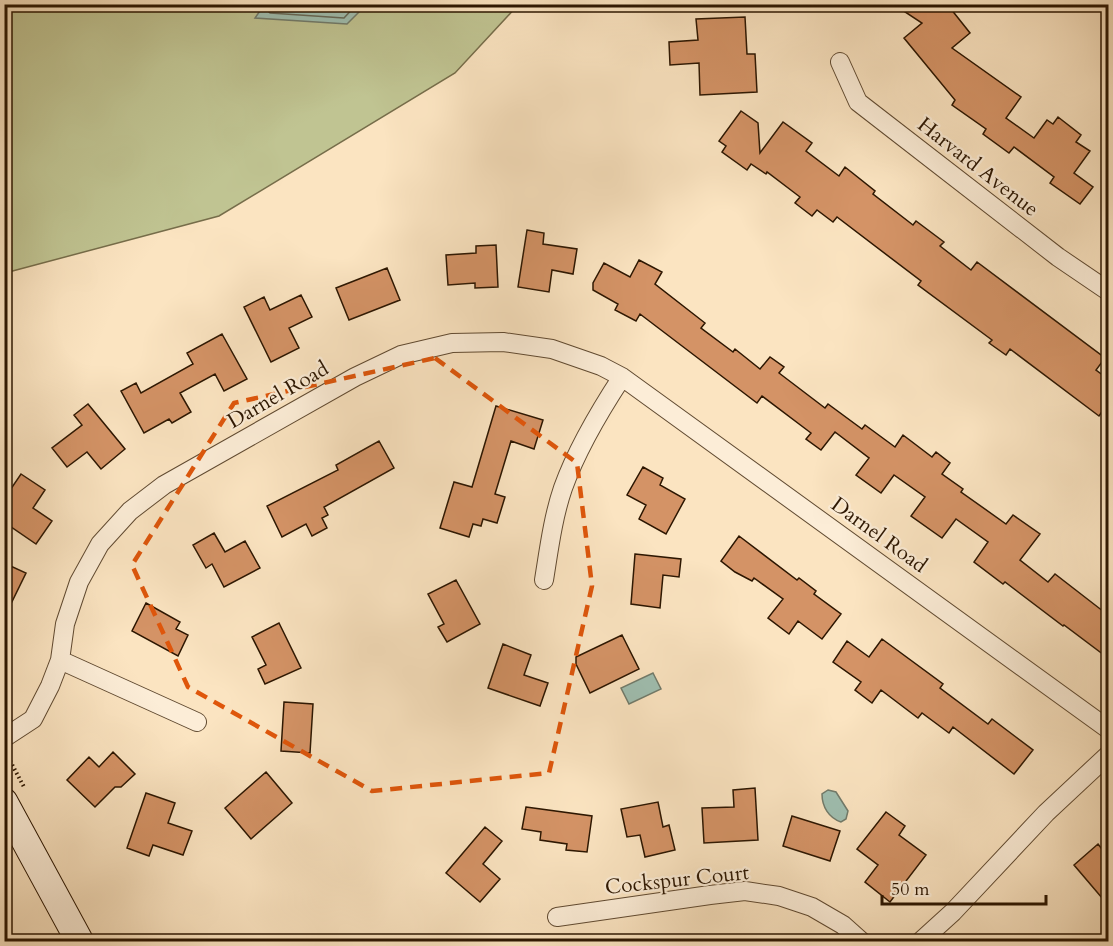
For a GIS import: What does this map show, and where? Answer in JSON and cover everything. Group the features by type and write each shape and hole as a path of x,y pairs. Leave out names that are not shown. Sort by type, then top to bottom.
{"street":[{"name":"Harvard Avenue","path":"840,62 858,102 1058,257 1108,291"},
{"name":"Darnel Road","path":"4,738 33,719 60,660 65,624 79,582 100,544 130,511 164,485 355,377 401,355 452,343 503,342 552,349 601,366 622,377 1108,729"},
{"path":"544,580 563,489 582,444 622,377"},
{"path":"60,660 197,722"},
{"path":"920,942 952,912 1046,813 1108,754"},
{"path":"4,801 80,942"},
{"name":"Cockspur Court","path":"558,917 745,891 779,896 812,907 843,925 862,942"}],"path":[{"path":"4,924 14,942"}],"highlighted area":[{"path":"435,358 577,463 592,586 549,773 372,791 188,687 132,565 234,403"}],"green space":[{"path":"5,5 518,5 455,73 219,216 5,273"}],"water":[{"path":"264,5 366,5 347,24 255,18"},
{"path":"653,673 661,689 629,704 621,688"},
{"path":"828,790 836,792 848,811 846,819 841,822 833,818 825,808 822,794"}],"building":[{"path":"893,4 947,4 970,33 952,48 1021,97 1006,118 1034,138 1047,120 1053,124 1058,117 1081,135 1076,142 1090,151 1074,173 1093,187 1080,204 1050,183 1054,177 1014,147 1009,153 983,134 986,129 952,105 955,100 904,38 922,23"},
{"path":"745,17 747,54 755,54 757,92 700,95 699,63 670,65 669,42 698,40 696,19"},
{"path":"741,111 758,123 760,153 783,122 812,143 806,151 839,176 845,167 875,191 873,194 913,225 916,221 944,242 940,246 971,270 977,262 1105,358 1096,370 1108,379 1108,403 1099,416 1010,349 1006,355 989,343 992,340 918,285 921,281 837,217 833,222 817,210 812,216 795,203 800,197 767,172 766,174 751,164 747,170 722,152 726,146 719,141"},
{"path":"527,230 544,233 543,244 577,249 573,274 552,270 549,292 518,287"},
{"path":"496,245 498,287 475,288 475,283 448,285 446,255 476,253 476,246"},
{"path":"639,260 662,272 655,284 705,323 701,328 733,352 735,349 760,369 770,357 784,367 779,373 825,408 828,404 862,429 865,425 895,447 903,435 932,457 936,452 950,463 942,474 963,489 961,492 1006,524 1013,515 1040,534 1020,560 1048,582 1055,574 1108,615 1108,658 974,562 988,542 956,519 942,538 911,516 925,497 894,475 881,493 856,475 869,458 835,432 821,450 806,439 811,433 762,396 757,403 640,314 636,321 615,310 618,304 593,290 593,283 604,263 630,277"},
{"path":"387,268 400,300 349,320 336,288"},
{"path":"301,295 312,317 289,328 299,348 271,362 244,307 264,297 270,310"},
{"path":"222,334 247,379 224,391 215,374 180,393 191,412 172,423 169,419 144,433 121,391 136,383 141,393 193,364 187,353"},
{"path":"88,404 125,449 101,469 87,452 67,467 52,448 82,425 74,415"},
{"path":"496,406 543,420 534,449 511,441 495,494 505,497 497,523 483,519 481,526 473,524 469,537 440,528 454,482 472,487"},
{"path":"379,441 394,468 324,507 328,515 322,518 327,528 312,536 306,524 282,537 267,506 338,470 336,465"},
{"path":"643,467 663,478 660,485 685,499 666,534 639,519 646,505 627,495"},
{"path":"21,474 45,490 33,508 52,521 36,544 4,522 4,499"},
{"path":"214,533 225,552 245,541 260,568 224,587 212,564 206,568 193,545"},
{"path":"739,536 797,580 799,578 816,591 814,594 841,614 822,639 798,621 789,634 768,618 783,599 754,578 752,581 721,561"},
{"path":"635,554 681,559 679,577 663,575 660,608 631,604"},
{"path":"4,563 26,573 4,618"},
{"path":"456,580 480,624 447,642 438,627 444,624 428,594"},
{"path":"146,603 180,622 176,629 188,635 178,656 132,631"},
{"path":"279,623 301,668 265,684 258,669 266,665 252,637"},
{"path":"622,635 639,669 590,693 576,664 576,657"},
{"path":"882,639 943,684 940,688 988,724 992,719 1033,750 1014,774 953,727 949,733 922,713 918,718 881,690 872,703 855,690 861,682 833,662 847,641 869,657"},
{"path":"503,644 531,655 524,675 548,683 540,706 488,688"},
{"path":"284,702 313,704 310,753 281,751"},
{"path":"113,752 135,774 121,787 115,787 95,807 67,780 89,757 99,767"},
{"path":"266,772 292,803 251,839 225,808"},
{"path":"755,788 758,840 704,843 702,808 734,807 733,790"},
{"path":"146,793 175,803 168,823 192,831 183,855 153,845 149,856 127,848"},
{"path":"658,802 663,827 669,825 675,850 645,857 640,835 627,837 621,809"},
{"path":"526,807 592,816 587,852 566,850 567,844 540,840 541,832 522,829"},
{"path":"886,812 905,826 899,835 926,855 890,902 865,882 878,865 857,849"},
{"path":"792,816 840,831 830,861 783,846"},
{"path":"485,827 502,841 483,864 500,879 480,902 446,873"},
{"path":"1098,844 1108,857 1108,905 1074,865"}]}
